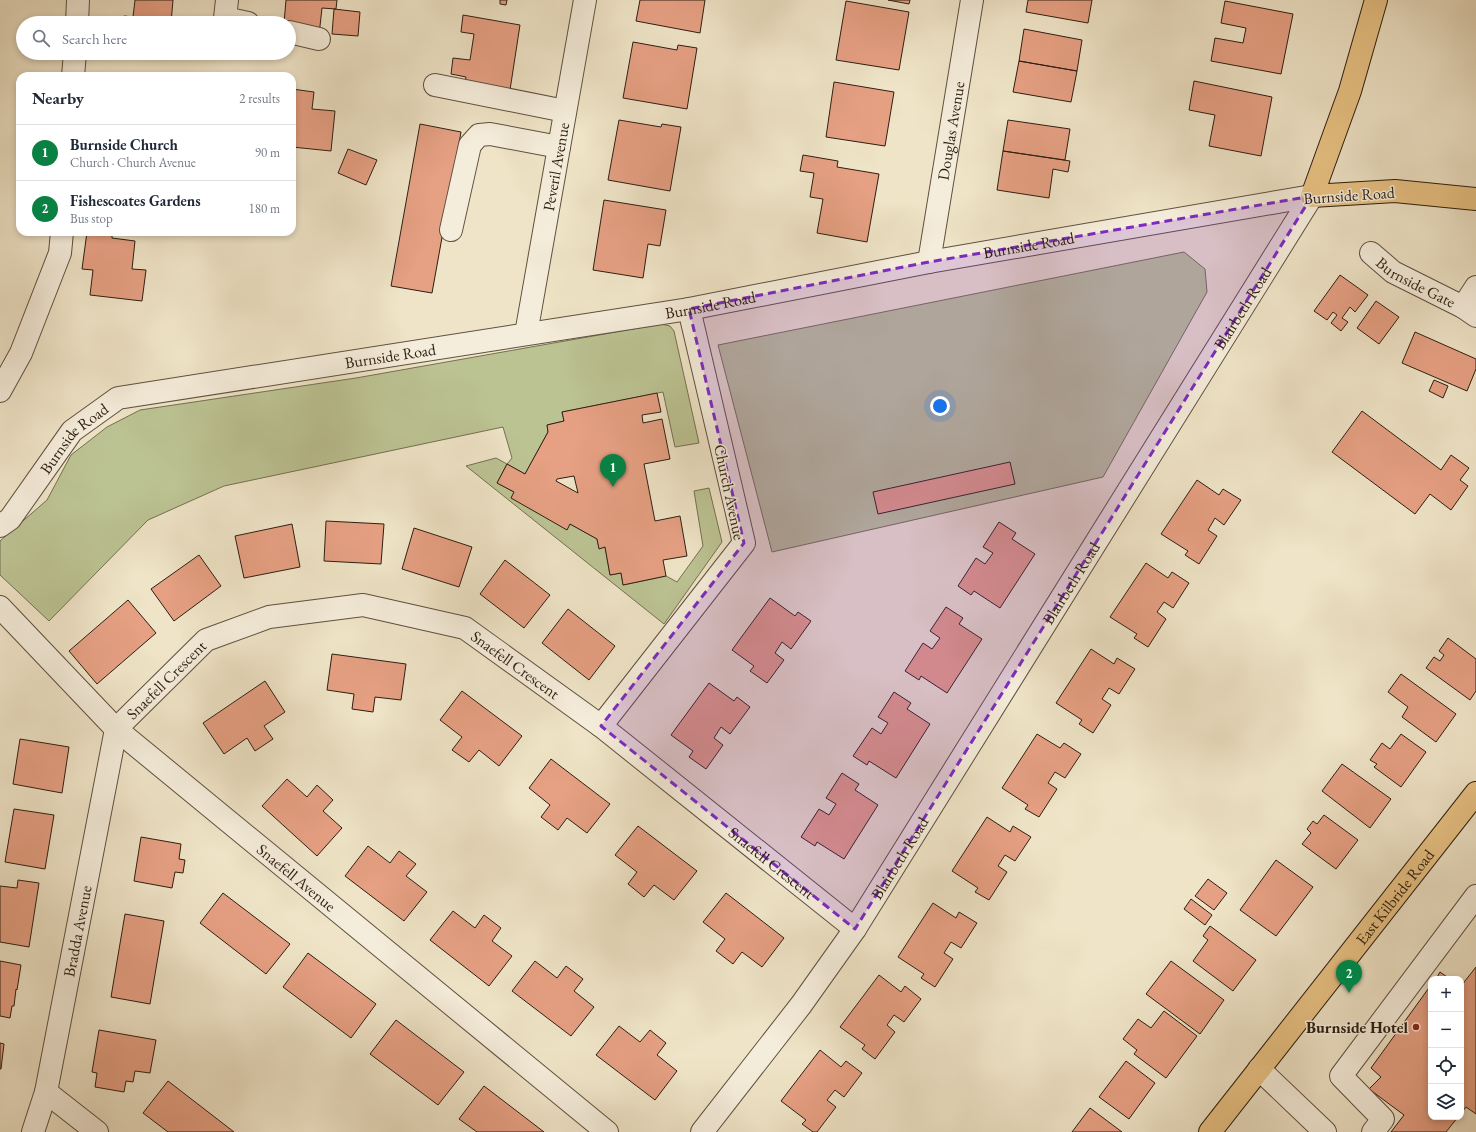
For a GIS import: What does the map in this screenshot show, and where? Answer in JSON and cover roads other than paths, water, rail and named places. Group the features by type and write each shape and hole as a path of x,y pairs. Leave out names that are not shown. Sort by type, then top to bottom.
{"main road":[{"name":"Blairbeth Road","path":"1312,196 1350,91 1376,0"},
{"name":"Burnside Road","path":"1312,196 1396,191 1476,199"},
{"name":"East Kilbride Road","path":"1210,1132 1475,797"}],"street":[{"path":"77,16 78,0"},
{"path":"225,16 227,0"},
{"name":"Peveril Avenue","path":"526,334 584,0"},
{"name":"Douglas Avenue","path":"929,262 972,0"},
{"path":"296,34 319,39"},
{"path":"73,72 74,60"},
{"path":"435,85 565,111"},
{"path":"451,230 470,145 479,135 490,134 559,147"},
{"name":"Burnside Road","path":"0,526 10,519 72,431 118,398 689,309 929,262 1312,196"},
{"name":"Blairbeth Road","path":"702,1132 801,1005 855,929 1312,196"},
{"path":"0,391 21,353 60,253 62,236"},
{"name":"Burnside Gate","path":"1371,253 1393,272 1470,312 1476,286"},
{"name":"Church Avenue","path":"601,726 744,543 689,309"},
{"name":"Snaefell Crescent","path":"116,729 206,640 269,617 363,605 465,628 601,726 855,929"},
{"name":"Snaefell Avenue","path":"0,607 116,729 607,1132"},
{"name":"Bradda Avenue","path":"33,1132 46,1092 116,729"},
{"path":"1372,1132 1383,1119 1341,1076 1476,896"},
{"path":"1259,1069 1326,1132"},
{"path":"46,1092 97,1132"}],"place":[{"name":"Burnside Church","path":"613,487"},
{"name":"Fishescoates Gardens","path":"1349,993"},
{"name":"Burnside Hotel","path":"1416,1027"}]}
